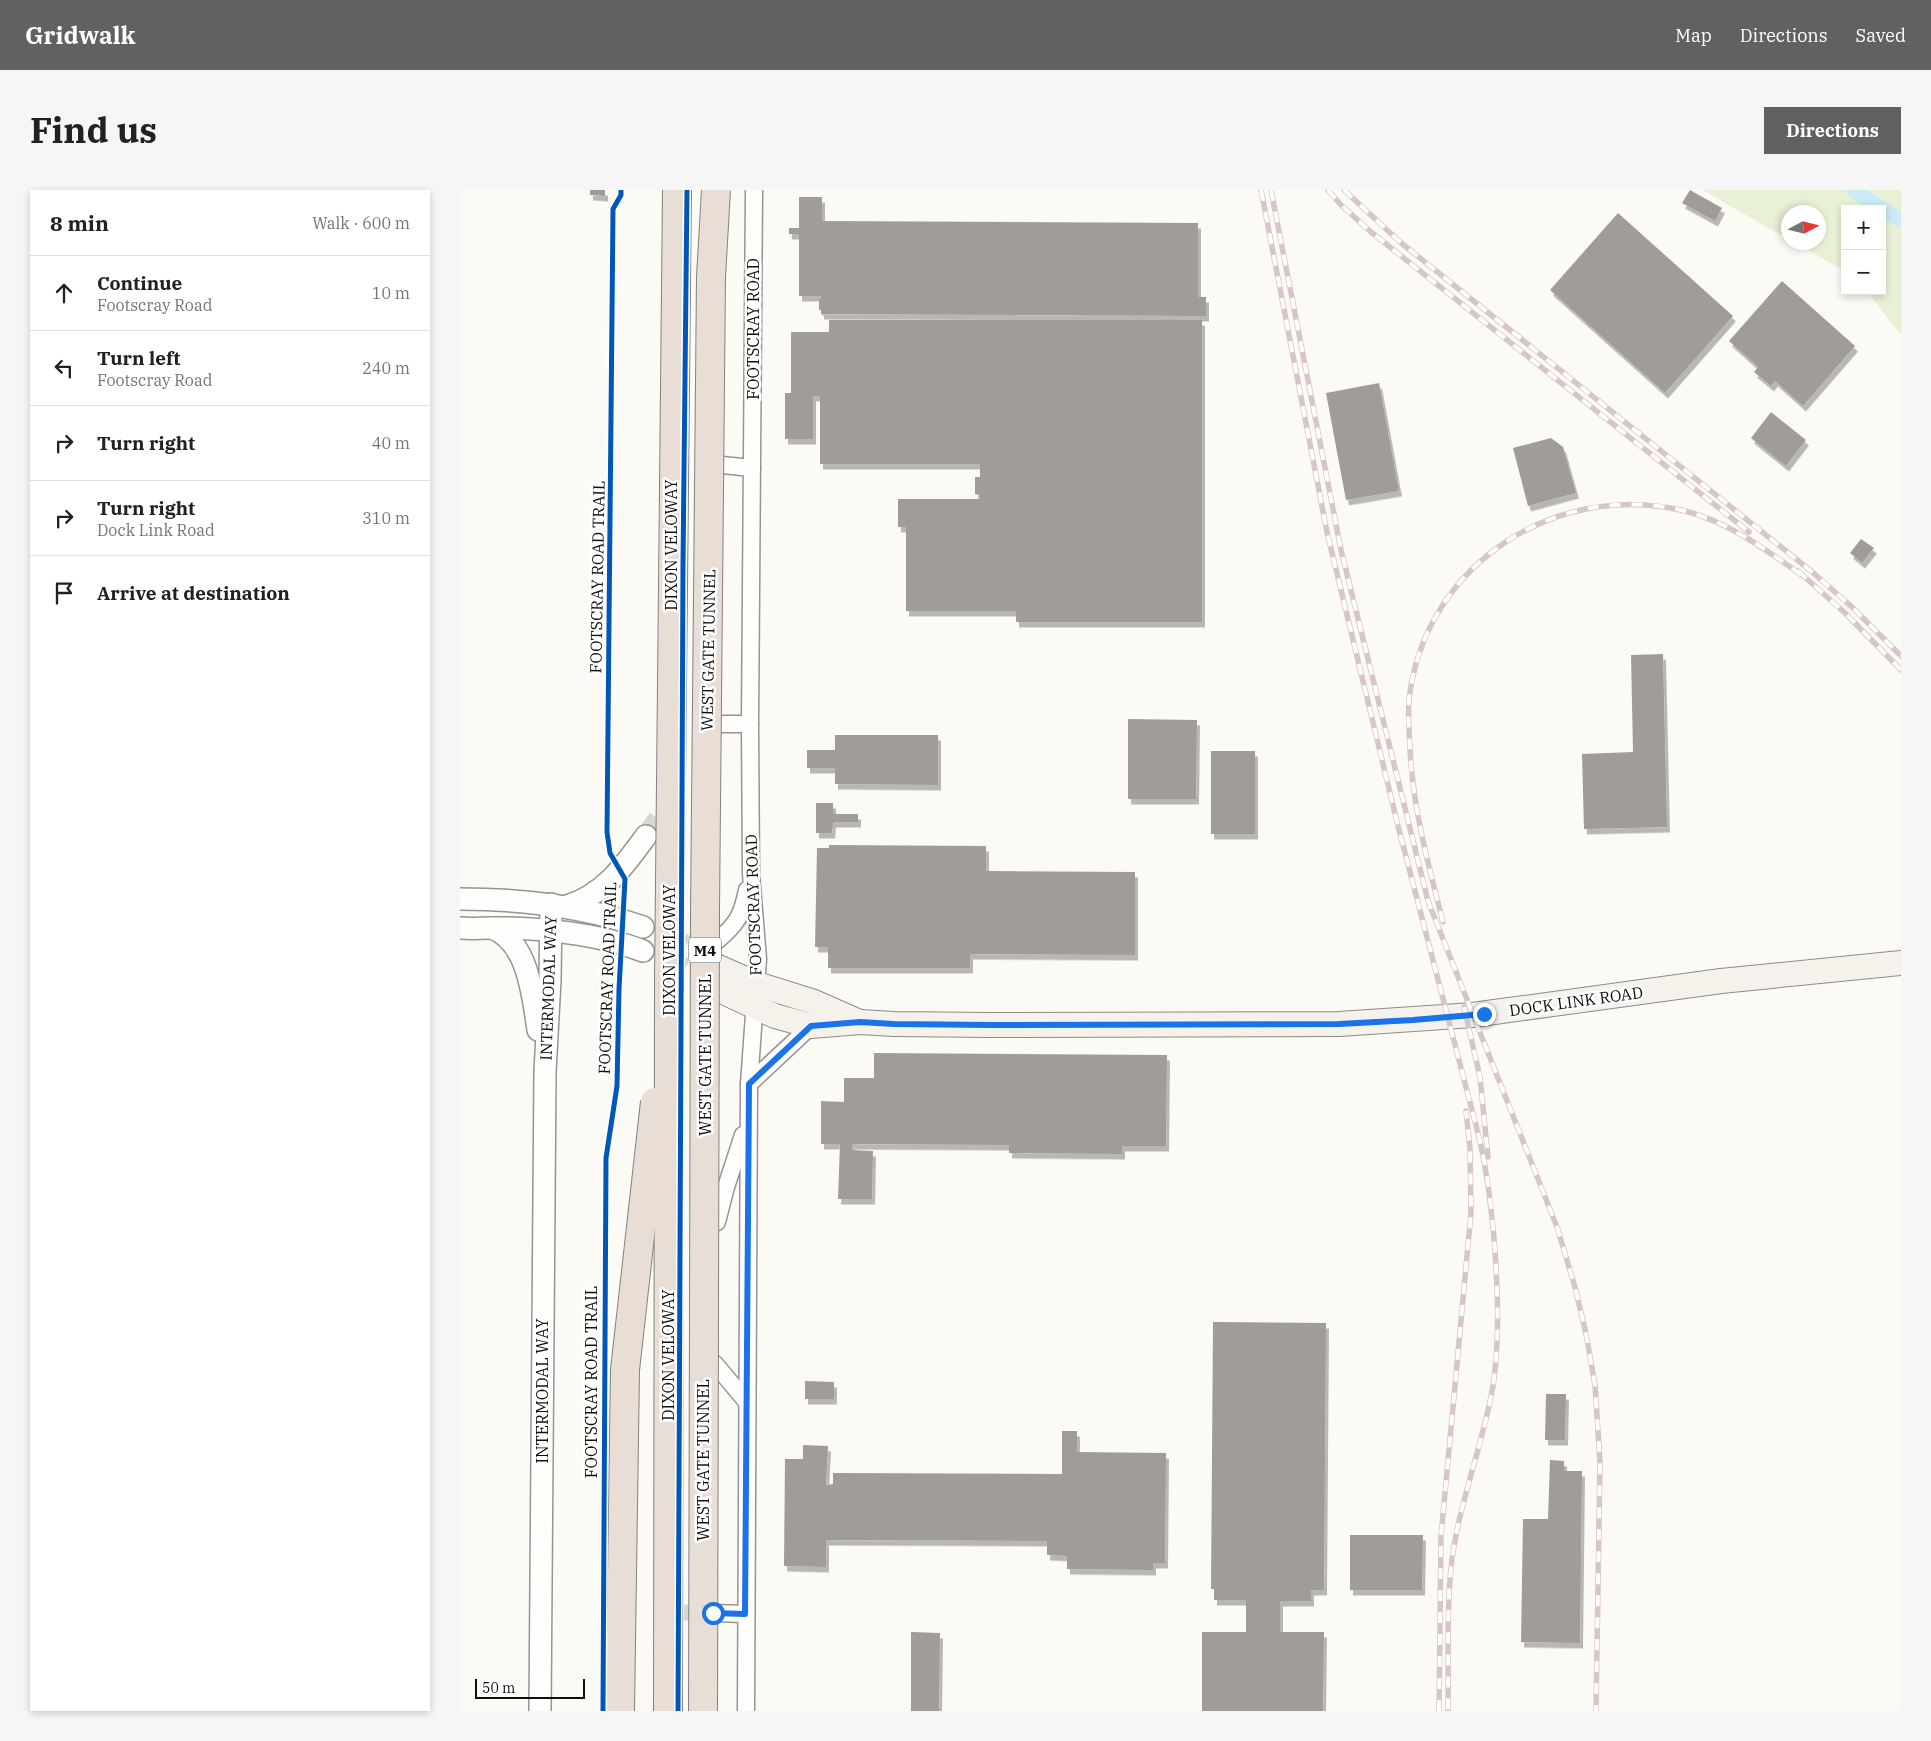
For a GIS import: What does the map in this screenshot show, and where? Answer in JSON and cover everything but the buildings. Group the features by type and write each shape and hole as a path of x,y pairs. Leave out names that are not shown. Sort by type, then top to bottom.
{"highway":[{"name":"M4","path":"668,1711 669,981 677,190"},
{"name":"WEST GATE TUNNEL","path":"703,1711 705,901 711,277 716,190"},
{"path":"620,1711 625,1370 643,1196 669,981"}],"main road":[{"name":"DOCK LINK ROAD","path":"719,990 774,1016 811,1026 860,1022 990,1025 1339,1024 1478,1014 1598,996 1721,981 1901,963"},
{"name":"DOCK LINK ROAD","path":"718,966 757,984 814,1002 860,1022"}],"street":[{"name":"FOOTSCRAY ROAD","path":"746,1711 749,1084 758,959 751,874 750,724 754,190"},
{"path":"722,466 752,468"},
{"path":"719,724 750,724"},
{"path":"559,905 582,901 610,882 646,836"},
{"path":"718,940 734,927 742,911 751,874"},
{"path":"460,899 559,905 606,915 644,927"},
{"name":"INTERMODAL WAY","path":"540,1711 544,1072 551,932 559,905"},
{"path":"460,928 551,932 621,944 643,951"},
{"name":"INTERMODAL WAY","path":"492,928 499,930 512,941 524,964 535,1009 544,1072"},
{"path":"749,1084 811,1026"},
{"name":"FOOTSCRAY ROAD","path":"717,1222 749,1116"},
{"path":"715,1364 746,1401"},
{"path":"713,1613 745,1614"}],"green space":[{"path":"1702,190 1901,190 1901,335 1870,295 1886,295 1886,205 1841,205 1841,269 1807,250 1826,250 1826,205 1781,205 1781,235"}],"waterway":[{"path":"1853,190 1901,220"}],"tunnel":[{"path":"646,836 665,810"},
{"path":"662,935 717,966"},
{"path":"661,959 718,989"},
{"path":"660,1612 711,1613"}],"railway":[{"path":"1261,190 1327,532 1397,822 1479,1137 1490,1200 1497,1280 1498,1325 1496,1355 1489,1408 1460,1515 1452,1559 1448,1616 1448,1711"},
{"path":"1271,190 1341,550 1428,901 1557,1227 1575,1287 1586,1334 1595,1385 1600,1462 1596,1711"},
{"path":"1328,190 1340,204 1371,232 1749,532"},
{"path":"1344,190 1400,242 1811,571 1852,607 1901,656"},
{"path":"1443,922 1422,836 1414,793 1409,734 1409,699 1422,646 1443,605 1472,569 1507,541 1547,520 1591,508 1638,505 1685,511 1717,522 1747,538 1803,576"},
{"path":"1798,571 1845,613 1901,670"},
{"path":"1464,1007 1480,1077 1488,1157"},
{"path":"1439,1711 1441,1536 1471,1213 1470,1148 1466,1111"}],"cycle path":[{"name":"FOOTSCRAY ROAD TRAIL","path":"603,1711 606,1158 617,1086 619,989 625,879 610,853 607,832 613,209 621,195 621,190"},
{"name":"DIXON VELOWAY","path":"678,1711 683,565 687,190"}],"route":[{"path":"713,1613 745,1614 749,1084 811,1026 860,1022 990,1025 1339,1024 1448,1018 1484,1014"}]}
